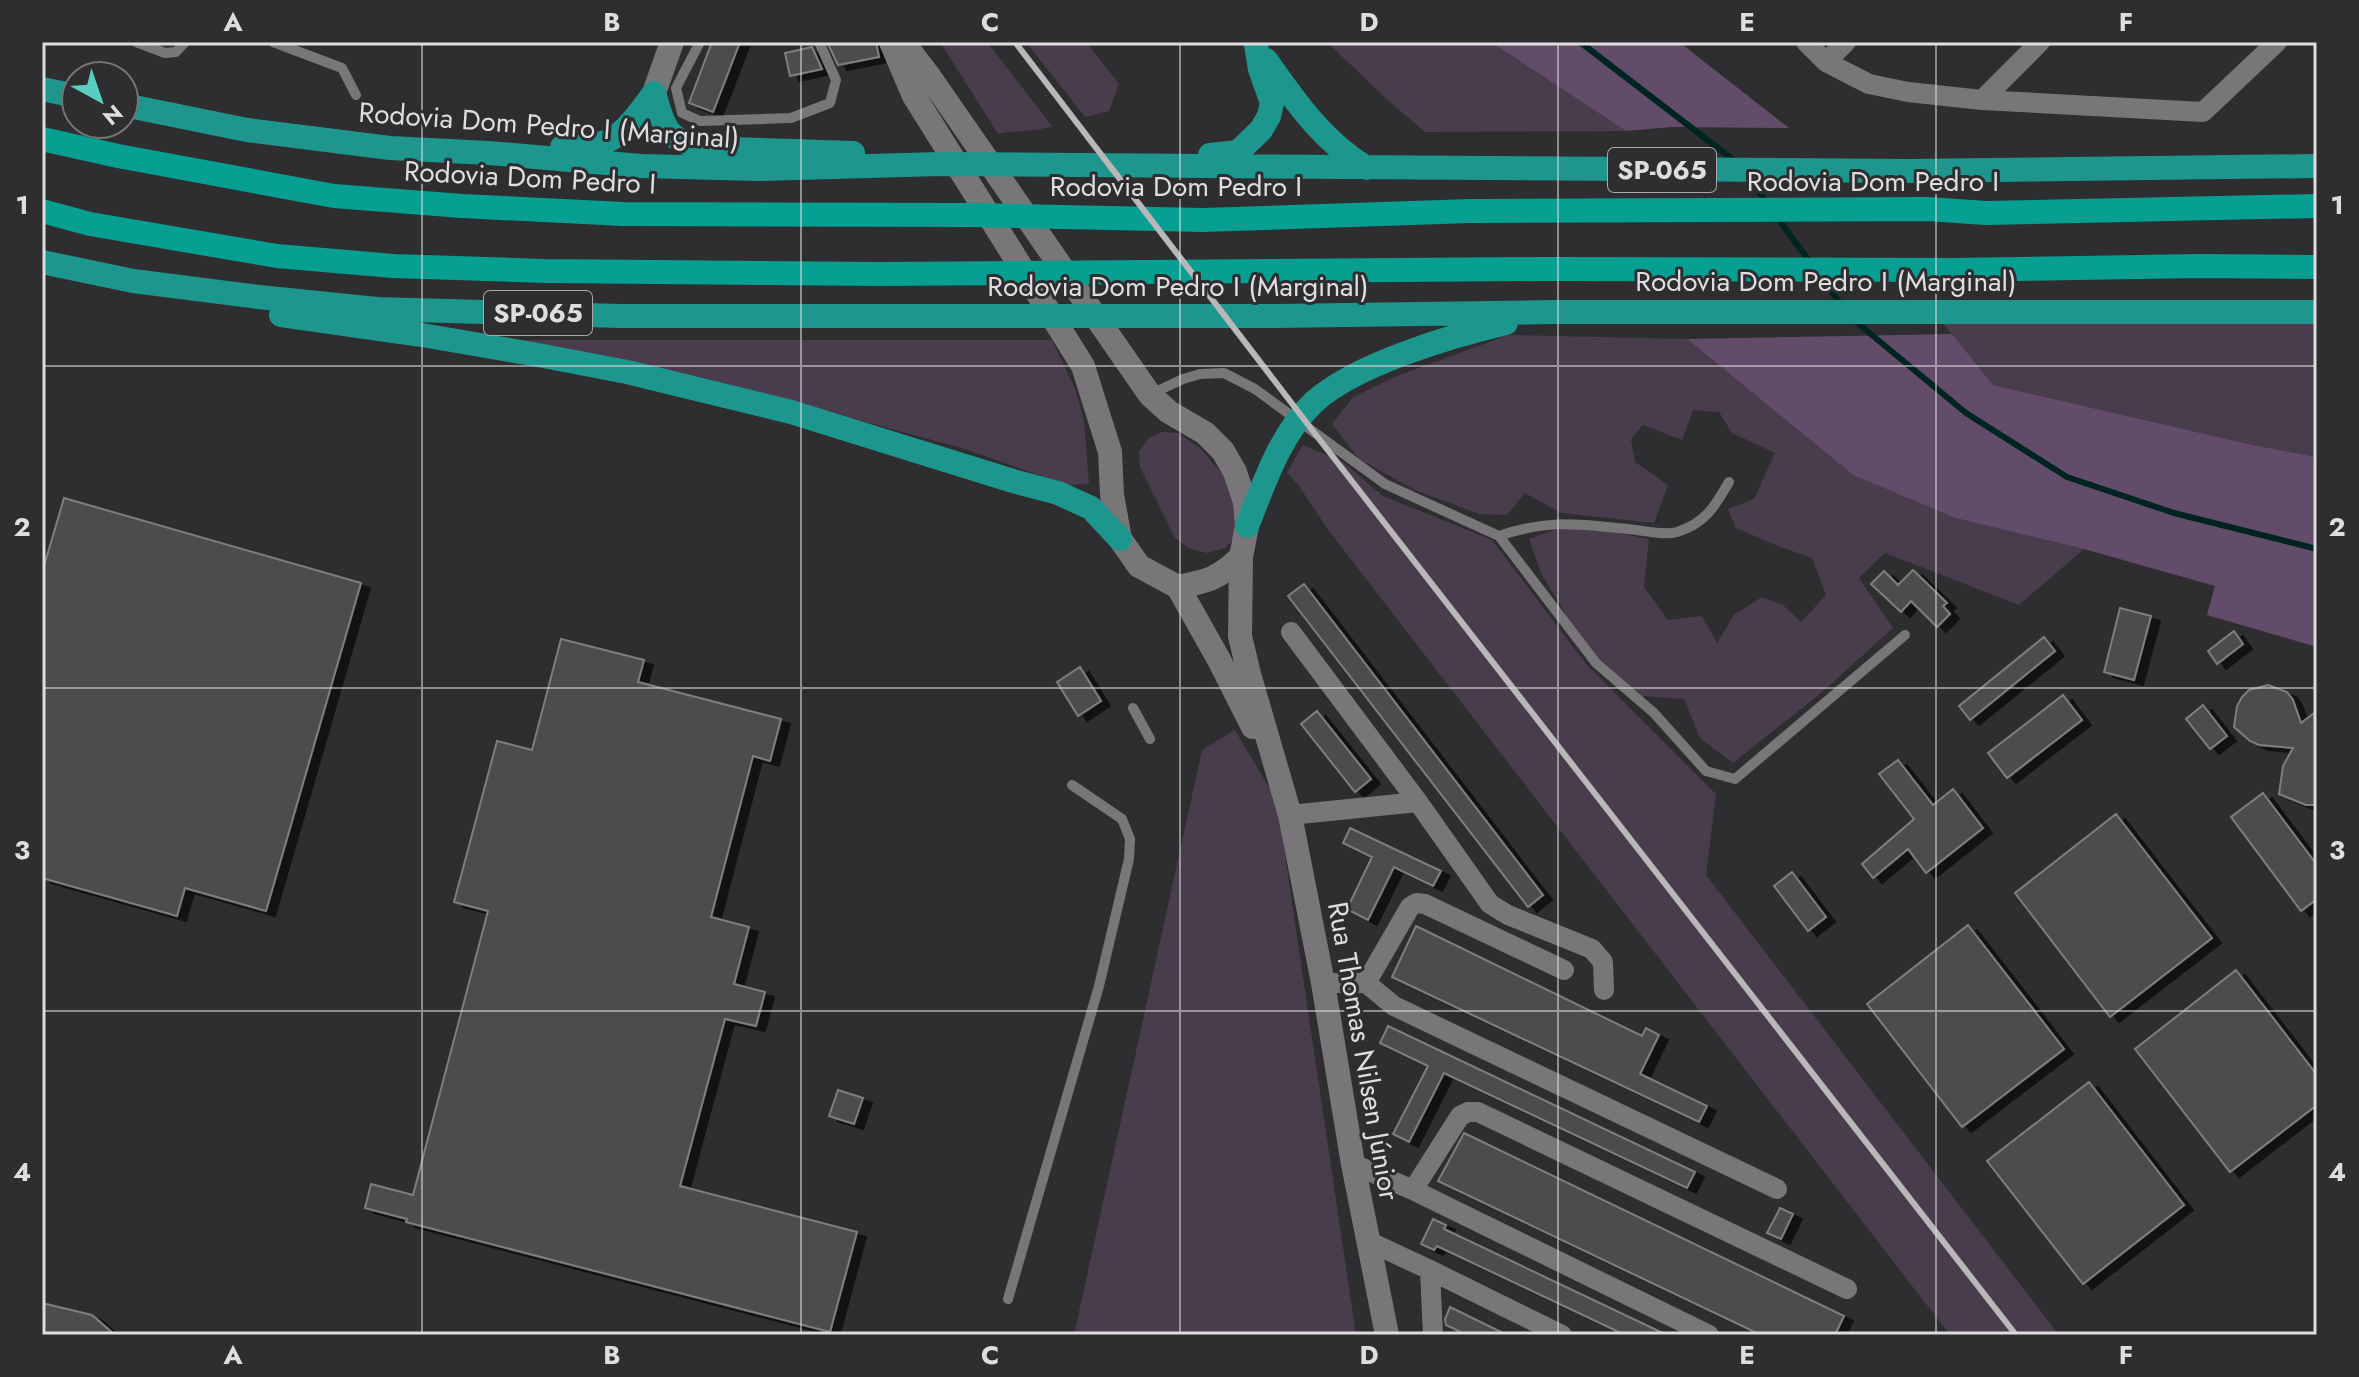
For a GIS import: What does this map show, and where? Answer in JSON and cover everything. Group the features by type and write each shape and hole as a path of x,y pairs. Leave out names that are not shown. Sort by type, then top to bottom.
{"highway":[{"path":"1158,167 1194,156 1238,152 1261,130 1272,103 1254,44"},
{"path":"1254,44 1294,100 1328,139 1345,155 1367,168"},
{"path":"489,153 599,145 628,126 654,93"},
{"path":"654,93 668,131 681,142 700,148 858,153 880,166"},
{"name":"Rodovia Dom Pedro I (Marginal)","path":"140,108 261,132 390,148 641,166 758,169 941,164 1909,171 2317,166"},
{"name":"Rodovia Dom Pedro I","path":"42,139 334,196 623,214 973,215 1203,220 1471,211 1928,209 1986,213 2317,206"},
{"name":"SP-065","path":"42,211 90,224 277,256 393,266 545,271 880,274 2317,267"},
{"name":"Rodovia Dom Pedro I (Marginal)","path":"42,262 133,281 377,309 621,316 2317,312"},
{"path":"133,281 257,312 422,335 627,372 791,412 1058,493 1091,508 1120,539"},
{"path":"1247,526 1272,466 1297,424 1313,403 1340,383 1382,363 1475,330 1556,312"}],"street":[{"path":"654,93 672,42"},
{"path":"891,42 914,96 1083,366 1110,452 1112,495 1120,539 1139,566 1178,587 1223,575 1241,557"},
{"name":"Rua Thomas Nilsen Júnior","path":"903,42 1150,395 1169,412 1205,433 1223,451 1235,472 1245,502 1247,526 1241,557 1242,683"},
{"path":"1806,42 1826,62 1869,84 1908,92 1982,100 2203,112 2277,42"},
{"path":"1826,62 1846,42"},
{"path":"1982,100 2040,42"},
{"name":"Rua Thomas Nilsen Júnior","path":"1178,587 1242,683 1280,778 1323,983 1353,1164 1387,1335"},
{"path":"1291,632 1490,904 1592,949 1603,962 1604,990"},
{"path":"1290,815 1418,802"},
{"path":"1366,983 1410,907 1416,903 1425,904 1564,970"},
{"path":"1323,983 1366,983 1394,1006 1777,1189"},
{"path":"1413,1190 1460,1116 1478,1112 1847,1289"},
{"path":"1353,1164 1413,1190 1709,1335"},
{"path":"1368,1241 1562,1335"},
{"path":"1430,1270 1433,1335"}],"lane":[{"path":"136,42 165,53 176,52 185,42"},
{"path":"273,42 342,68 356,95"},
{"path":"700,42 676,88 682,113 700,121 791,118 830,103 836,80 819,42"},
{"path":"1150,395 1183,379 1200,374 1224,373 1255,389 1385,484 1499,536 1596,663 1654,713 1706,771 1735,779 1905,635"},
{"path":"1499,536 1545,524 1674,533 1694,524 1713,510 1729,482"},
{"path":"1133,708 1150,739"},
{"path":"1008,1299 1099,986 1129,859 1130,839 1122,819 1072,785"}],"shaded area":[{"path":"940,42 987,42 1052,126 998,134"},
{"path":"1026,42 1086,42 1119,84 1109,111 1085,117"},
{"path":"1327,42 1492,42 1626,131 1425,132"},
{"path":"1491,42 1679,42 1789,128 1671,127 1626,131"},
{"path":"1933,311 2317,311 2317,457 1993,385"},
{"path":"1952,334 1993,385 2317,457 2317,647 2207,615 2215,586 2084,549 1955,518 1853,475 1687,339"},
{"path":"1508,335 1687,339 1853,475 1955,518 2084,549 2019,605 1885,553 1859,578 1893,628 1821,693 1733,763 1700,738 1684,699 1643,696 1591,657 1541,573 1529,539 1571,524 1649,539 1644,587 1668,620 1702,616 1717,643 1734,615 1762,597 1783,605 1801,622 1826,595 1812,558 1736,528 1728,509 1754,499 1775,453 1732,433 1719,412 1693,410 1682,440 1643,425 1631,439 1635,462 1668,485 1654,523 1561,513 1525,493 1507,515 1479,514 1415,490 1359,459 1332,424 1353,397 1397,376"},
{"path":"508,340 1052,340 1076,391 1084,421 1089,484 1067,485 965,449 785,400"},
{"path":"1161,432 1178,433 1199,447 1225,477 1237,498 1238,535 1225,548 1207,553 1190,549 1175,538 1140,467 1139,451 1149,438"},
{"path":"1303,445 1343,462 1383,496 1492,540 1587,665 1716,794 1706,875 2059,1335 1950,1335 1329,531 1287,472"},
{"path":"1235,730 1277,801 1356,1335 1074,1335 1202,750"}],"building":[{"path":"712,42 740,42 713,112 689,103"},
{"path":"876,42 879,57 838,65 828,44"},
{"path":"812,47 822,69 790,76 785,53"},
{"path":"64,498 361,583 266,911 185,888 177,916 42,878 42,573"},
{"path":"1913,570 1947,603 1943,606 1950,614 1937,627 1911,601 1901,612 1871,584 1884,571 1898,585"},
{"path":"1304,584 1543,895 1528,907 1288,596"},
{"path":"2120,608 2151,616 2134,680 2104,672"},
{"path":"2234,631 2243,644 2217,664 2208,651"},
{"path":"2044,637 2055,651 1970,720 1959,706"},
{"path":"561,639 644,660 638,682 781,719 770,761 753,756 711,917 749,927 734,984 765,992 756,1026 725,1019 680,1186 857,1232 830,1332 406,1222 407,1219 365,1208 371,1184 413,1195 488,911 454,902 497,741 532,750"},
{"path":"1080,667 1101,701 1078,716 1057,682"},
{"path":"2268,685 2287,692 2301,723 2317,711 2317,805 2306,805 2279,794 2283,766 2293,748 2259,745 2234,727 2237,706 2242,697 2249,690"},
{"path":"2063,695 2082,720 2007,778 1988,753"},
{"path":"2203,705 2227,736 2210,749 2186,719"},
{"path":"1317,711 1371,779 1355,792 1301,724"},
{"path":"1898,760 1933,805 1953,789 1983,828 1926,873 1908,849 1873,878 1862,864 1914,819 1879,774"},
{"path":"2263,793 2317,865 2317,899 2301,911 2231,817"},
{"path":"2116,814 2212,938 2110,1017 2015,893"},
{"path":"1350,828 1441,871 1433,886 1394,867 1368,920 1347,909 1372,857 1343,843"},
{"path":"1792,872 1826,917 1808,931 1774,886"},
{"path":"1968,925 2064,1049 1962,1127 1867,1004"},
{"path":"1416,926 1642,1036 1646,1028 1659,1035 1640,1074 1707,1106 1699,1122 1392,977"},
{"path":"2236,970 2317,1075 2317,1105 2230,1172 2135,1049"},
{"path":"1388,1026 1695,1172 1687,1188 1444,1073 1409,1142 1393,1134 1428,1066 1380,1043"},
{"path":"2089,1082 2184,1205 2083,1284 1987,1161"},
{"path":"838,1090 863,1098 854,1124 829,1116"},
{"path":"1464,1133 1844,1316 1835,1335 1761,1335 1438,1181"},
{"path":"1780,1208 1793,1214 1781,1239 1767,1233"},
{"path":"1433,1219 1446,1225 1444,1229 1667,1335 1625,1335 1437,1246 1434,1250 1421,1244"},
{"path":"42,1303 92,1315 115,1335 42,1335"},
{"path":"1450,1307 1507,1335 1467,1335 1446,1325"}],"waterway":[{"path":"1580,42 1736,162"},
{"path":"1748,177 1767,203"},
{"path":"1776,216 1810,262"},
{"path":"1821,277 1843,307"},
{"path":"1855,321 1966,413 2067,477 2174,513 2317,549"}],"railway":[{"path":"1015,42 1316,435 2016,1335"}]}
